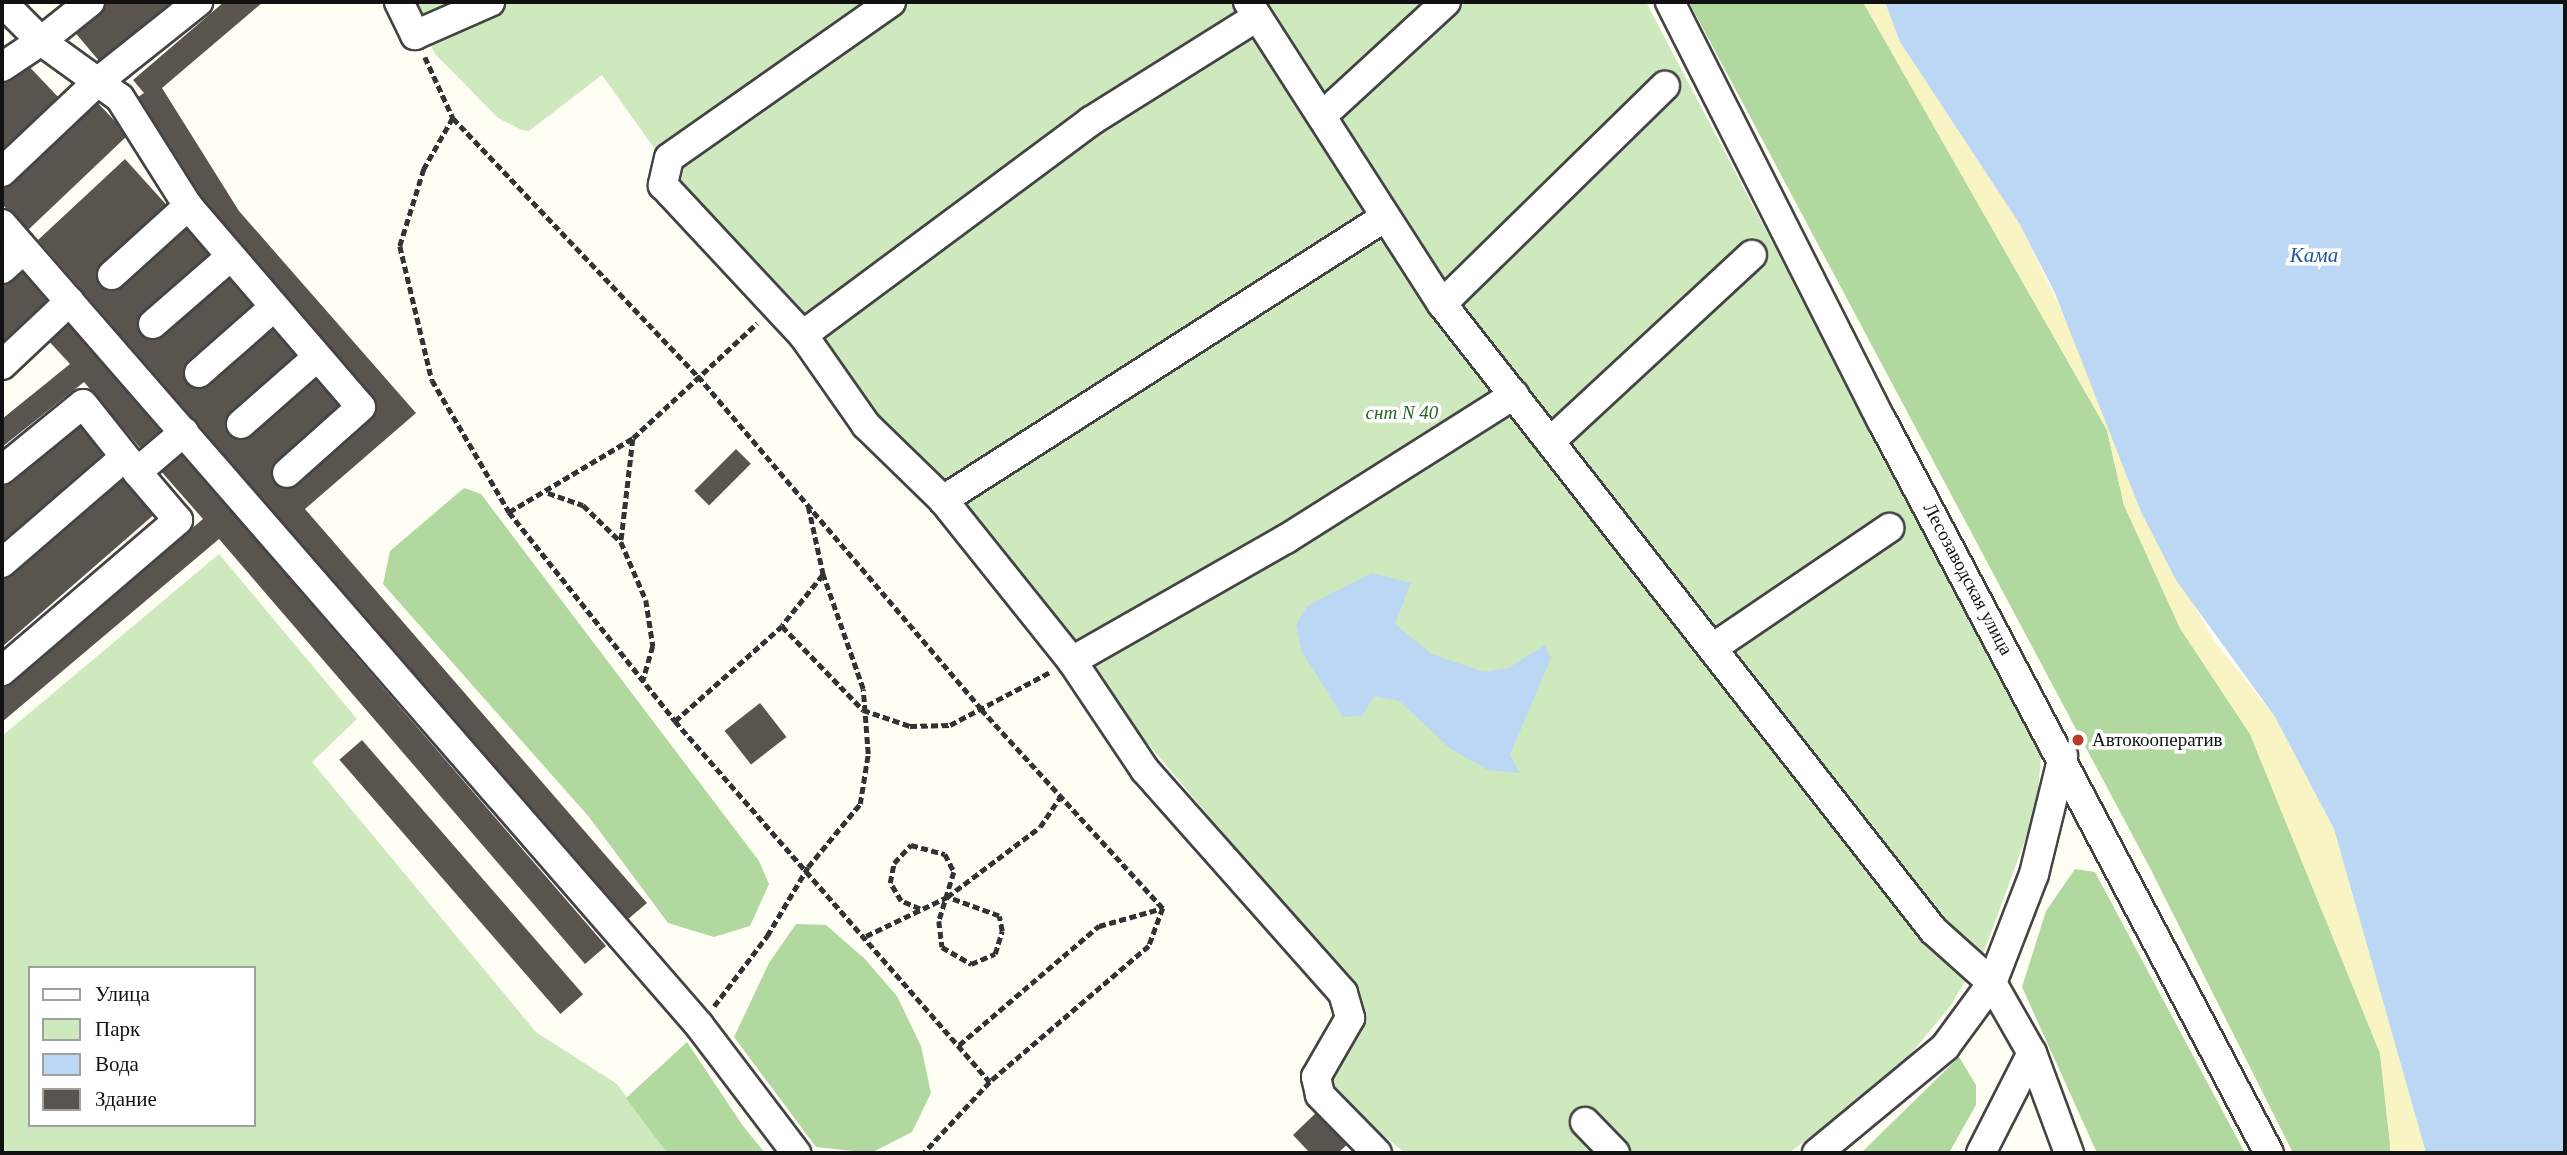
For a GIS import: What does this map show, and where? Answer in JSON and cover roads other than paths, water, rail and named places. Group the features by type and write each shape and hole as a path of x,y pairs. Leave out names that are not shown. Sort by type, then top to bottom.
{"street":[{"path":"2,2 41,41 95,84 120,98 188,206 316,358 362,407 287,473"},
{"path":"2,67 41,41 90,2"},
{"path":"2,172 95,84 198,2"},
{"path":"399,2 415,35 490,2"},
{"path":"891,2 669,158 663,185 774,308 803,335 866,425 943,500 1072,661 1145,770 1343,993 1350,1018 1316,1077 1320,1095 1377,1153"},
{"path":"1323,115 1446,2"},
{"name":"Лесозаводская улица","path":"1671,2 1870,396 2063,756 2269,1153"},
{"path":"803,335 1091,121 1253,9 1323,115 1382,219 1442,304 1514,395 1553,439 1933,930 1992,982 2032,1054 2069,1153"},
{"path":"1442,304 1665,86"},
{"path":"112,275 188,206"},
{"path":"943,500 1382,219"},
{"path":"2,224 699,1025 796,1153"},
{"path":"2,269 23,250"},
{"path":"1553,439 1752,256"},
{"path":"153,324 230,257"},
{"path":"2,365 70,301"},
{"path":"199,373 273,308"},
{"path":"241,424 316,358"},
{"path":"1072,661 1286,539 1514,395"},
{"path":"2,470 83,404 178,520 2,671"},
{"path":"2,563 131,465 184,432"},
{"path":"1714,647 1889,528"},
{"path":"1817,1153 1945,1047 1992,982 2034,874 2063,756"},
{"path":"1981,1153 2032,1054"},
{"path":"1585,1122 1615,1153"}],"water":[{"name":"Кама","path":"1885,2 2565,2 2565,1153 2426,1153 2334,829 2275,717 2176,580 2141,512 2054,291 2019,223 1900,42"},
{"path":"1372,573 1411,583 1395,624 1432,654 1484,672 1508,668 1545,645 1551,658 1510,755 1520,773 1488,770 1451,749 1399,701 1374,696 1362,716 1343,717 1302,652 1296,625 1307,606"}],"place":[{"name":"Автокооператив","path":"2078,740"}],"park label":[{"name":"снт N 40","path":"1402,413"}]}
